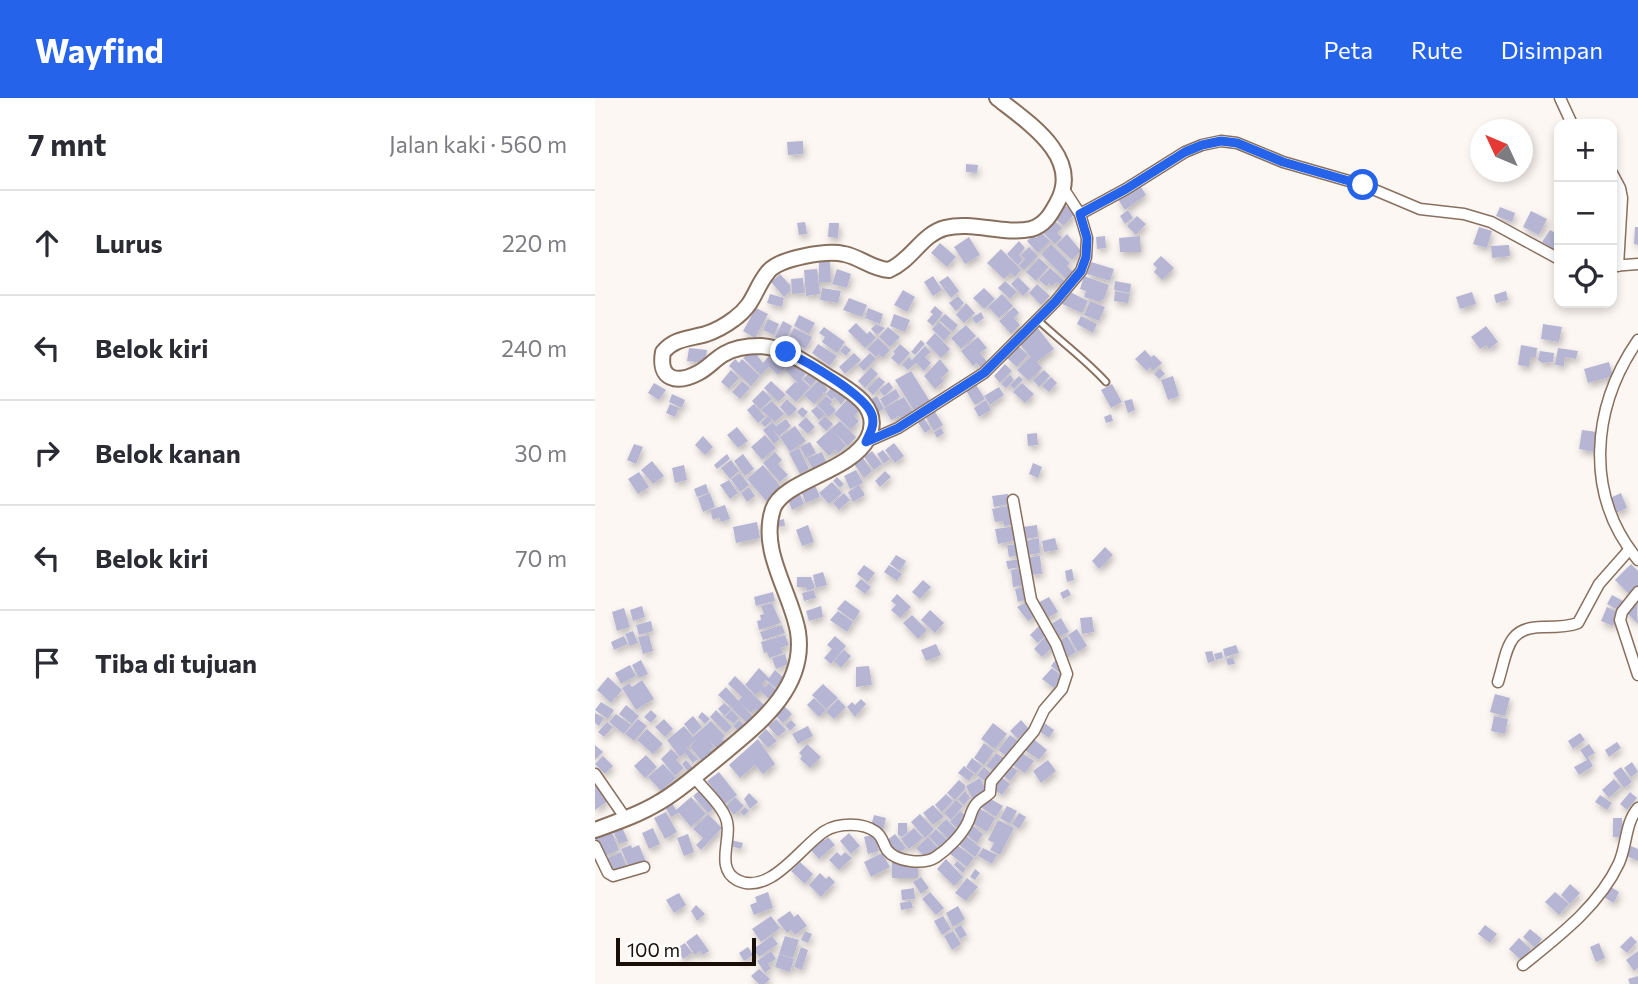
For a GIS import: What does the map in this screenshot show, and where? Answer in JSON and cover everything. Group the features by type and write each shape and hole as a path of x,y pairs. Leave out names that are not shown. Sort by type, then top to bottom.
{"main road":[{"path":"595,830 626,819 660,802 695,778 771,710 794,676 800,649 797,629 774,561 770,526 774,506 789,492 847,460 866,442 873,425 871,412 866,405 786,352 760,346 734,349 697,373 676,379 670,378 661,365 663,352 679,340 707,334 734,319 752,303 767,273 778,264 832,253 843,254 889,270 942,229 970,227 1018,230 1041,225 1053,212 1065,191 1063,165 1049,143 997,98"}],"street":[{"path":"1560,98 1570,119"},
{"path":"1080,214 1185,152 1221,141 1237,143 1332,178 1349,180 1420,209 1464,214 1491,222 1554,255"},
{"path":"1617,181 1622,198 1617,247"},
{"path":"866,442 898,428 984,373 1038,320 1081,271 1086,257 1087,238 1080,214 1065,191"},
{"path":"1617,266 1638,264"},
{"path":"1638,340 1624,363 1612,392 1599,448 1603,495 1616,527 1638,560"},
{"path":"695,778 725,816 728,833 726,866 735,879 743,882 754,883 774,875 827,830 842,825 864,827 876,832 887,849 901,860 935,858 968,823 977,803 990,793 991,782 1034,732 1044,710 1067,674 1056,643 1031,600 1013,500"},
{"path":"1498,682 1511,640 1516,633 1526,628 1578,623 1599,584 1629,550"},
{"path":"1638,592 1622,612 1620,620 1638,675"},
{"path":"595,775 626,819"},
{"path":"1523,965 1561,934 1597,898 1618,865 1625,847 1630,819 1638,808"},
{"path":"595,846 608,873 613,876 644,867"}],"lane":[{"path":"1038,320 1089,363 1106,382"}],"building":[{"path":"803,141 803,154 788,155 787,142"},
{"path":"966,164 978,165 977,173 966,172"},
{"path":"1139,184 1146,195 1125,210 1117,198"},
{"path":"1065,205 1075,213 1064,226 1054,218"},
{"path":"1500,207 1515,213 1512,222 1496,216"},
{"path":"1128,210 1133,218 1125,224 1120,216"},
{"path":"1531,211 1547,219 1539,235 1523,227"},
{"path":"1137,216 1146,224 1136,235 1127,226"},
{"path":"1055,221 1062,228 1057,233 1062,237 1055,244 1043,233"},
{"path":"805,222 807,234 799,235 797,223"},
{"path":"829,223 839,223 838,238 828,237"},
{"path":"1479,227 1492,231 1487,248 1473,244"},
{"path":"1635,227 1638,227 1638,245 1634,244"},
{"path":"1550,230 1554,232 1554,249 1542,242"},
{"path":"1041,232 1050,241 1038,253 1027,241 1033,235 1036,238"},
{"path":"1067,234 1081,251 1072,260 1056,245"},
{"path":"1105,236 1106,248 1097,249 1096,237"},
{"path":"1140,236 1141,252 1120,252 1119,238"},
{"path":"969,237 980,255 965,264 954,247"},
{"path":"1019,241 1025,248 1019,255 1023,259 1018,265 1007,254"},
{"path":"940,243 956,257 947,267 931,253"},
{"path":"1051,244 1070,263 1067,266 1075,274 1068,281 1041,254"},
{"path":"1509,245 1510,256 1492,258 1491,246"},
{"path":"1029,247 1038,256 1024,270 1019,265 1025,259 1021,255"},
{"path":"1001,249 1021,270 1015,277 1011,273 1004,279 987,263"},
{"path":"1161,256 1174,268 1162,280 1154,272 1157,268 1153,264"},
{"path":"1039,258 1049,267 1036,281 1026,272"},
{"path":"819,261 830,261 831,282 819,282"},
{"path":"1091,262 1114,269 1110,281 1087,274"},
{"path":"1050,268 1067,283 1063,288 1057,282 1052,286 1049,283 1047,287 1039,280"},
{"path":"817,269 820,294 806,296 804,270"},
{"path":"837,269 851,274 847,288 832,284"},
{"path":"780,274 790,285 790,291 784,297 771,282"},
{"path":"933,276 942,290 933,296 924,282"},
{"path":"948,276 959,291 951,298 939,282"},
{"path":"1084,276 1109,285 1104,299 1100,302 1084,297 1086,291 1080,289"},
{"path":"1018,277 1030,289 1023,296 1011,284"},
{"path":"803,278 804,293 792,294 791,279"},
{"path":"1005,281 1017,292 1010,299 998,288"},
{"path":"1115,281 1131,284 1130,293 1114,290"},
{"path":"1037,284 1050,296 1041,305 1029,293"},
{"path":"822,288 841,291 838,303 820,300"},
{"path":"984,288 995,299 984,309 973,298"},
{"path":"903,290 915,297 907,312 894,305"},
{"path":"1068,291 1088,301 1082,313 1062,304"},
{"path":"1115,291 1130,294 1128,303 1114,301"},
{"path":"1506,291 1508,300 1496,303 1494,295"},
{"path":"1472,292 1476,304 1460,309 1456,297"},
{"path":"770,294 784,298 782,307 767,303"},
{"path":"1002,294 1013,306 999,318 988,307"},
{"path":"958,296 964,303 956,311 949,303"},
{"path":"849,298 867,305 862,317 843,310"},
{"path":"1090,301 1105,307 1099,321 1084,315"},
{"path":"966,303 975,313 964,323 956,315"},
{"path":"935,306 943,313 933,326 927,321"},
{"path":"1014,307 1019,313 1014,318 1020,325 1011,334 999,321"},
{"path":"756,308 768,314 755,338 743,331"},
{"path":"868,308 883,314 880,324 865,318"},
{"path":"981,312 984,318 976,324 972,318"},
{"path":"894,314 910,320 905,332 890,326"},
{"path":"945,314 958,325 953,332 939,320"},
{"path":"799,315 815,323 809,334 794,326"},
{"path":"1081,316 1097,324 1093,333 1077,324"},
{"path":"768,319 779,324 774,335 763,330"},
{"path":"783,321 792,326 785,342 775,337"},
{"path":"939,322 951,333 944,341 932,329"},
{"path":"856,323 867,334 870,331 876,338 865,348 848,331"},
{"path":"876,324 885,328 877,335 871,329"},
{"path":"1543,324 1562,327 1559,342 1541,339"},
{"path":"966,325 976,336 961,349 951,338"},
{"path":"1486,326 1498,342 1489,349 1486,345 1480,349 1471,337"},
{"path":"824,327 845,342 837,353 822,342 825,337 819,333"},
{"path":"888,327 900,337 890,347 879,337"},
{"path":"1037,327 1054,349 1037,362 1042,368 1029,381 1017,370 1030,357 1032,359 1018,342"},
{"path":"794,328 812,337 806,349 788,339"},
{"path":"935,333 950,349 941,358 926,343"},
{"path":"978,337 987,348 980,353 988,363 981,368 977,363 973,366 961,351"},
{"path":"878,338 890,350 883,358 879,355 876,357 867,349"},
{"path":"921,340 925,344 915,355 911,352"},
{"path":"818,344 837,356 830,366 812,353"},
{"path":"900,344 910,353 899,365 891,358"},
{"path":"845,345 851,350 846,356 840,351"},
{"path":"1521,345 1537,348 1536,357 1531,357 1529,367 1518,365"},
{"path":"925,346 931,352 925,357 931,363 924,371 916,363 908,370 902,365 909,357 912,360"},
{"path":"1018,346 1028,355 1017,367 1007,358"},
{"path":"689,348 707,350 705,363 687,361"},
{"path":"1558,348 1578,351 1576,359 1565,357 1564,366 1555,365"},
{"path":"1145,350 1162,363 1153,371 1150,367 1147,371 1135,359"},
{"path":"754,351 763,363 771,354 777,359 782,354 791,362 778,375 769,367 761,375 743,358"},
{"path":"1540,351 1554,353 1553,362 1542,363 1538,360"},
{"path":"854,353 861,360 845,374 839,367"},
{"path":"870,353 876,359 864,371 858,365"},
{"path":"735,359 739,363 742,359 760,376 751,386 729,366"},
{"path":"940,359 949,371 941,378 944,381 935,389 924,376"},
{"path":"792,362 806,374 801,379 810,387 796,402 785,392 795,382 798,383 785,370"},
{"path":"1609,362 1613,376 1588,383 1584,369"},
{"path":"1005,364 1012,371 1000,383 994,376"},
{"path":"871,367 878,374 865,388 858,381"},
{"path":"1160,368 1165,374 1159,379 1154,374"},
{"path":"731,370 739,378 729,389 721,382"},
{"path":"1044,370 1050,376 1039,387 1033,380"},
{"path":"811,371 819,377 811,386 803,379"},
{"path":"911,371 931,403 915,412 895,380"},
{"path":"1010,375 1014,380 1006,388 1001,384"},
{"path":"1019,376 1023,380 1014,389 1010,385"},
{"path":"1173,376 1179,396 1168,400 1161,380"},
{"path":"879,377 885,382 873,395 867,389"},
{"path":"1051,377 1057,383 1049,392 1042,386"},
{"path":"819,380 828,389 825,393 822,392 824,394 814,404 804,395"},
{"path":"742,381 750,388 740,399 732,392"},
{"path":"771,381 786,395 778,402 764,388"},
{"path":"889,382 893,388 884,396 879,390"},
{"path":"654,383 666,390 659,400 648,393"},
{"path":"975,383 985,399 975,405 965,389"},
{"path":"1022,383 1034,394 1025,403 1013,392"},
{"path":"1112,384 1122,402 1111,408 1101,390"},
{"path":"999,387 1004,395 990,405 984,396"},
{"path":"831,388 838,394 842,390 848,396 841,404 826,394"},
{"path":"896,389 900,397 885,407 880,399"},
{"path":"763,390 772,399 760,410 752,401"},
{"path":"672,394 685,400 682,408 669,402"},
{"path":"826,396 833,402 830,404 836,410 829,417 817,405"},
{"path":"877,396 884,409 878,412 871,399"},
{"path":"904,397 914,414 902,421 899,416 891,420 884,408"},
{"path":"787,399 797,409 789,417 780,407"},
{"path":"848,399 860,410 854,416 859,421 851,430 834,414"},
{"path":"1132,399 1135,410 1128,413 1124,401"},
{"path":"986,400 991,410 979,417 974,408"},
{"path":"772,401 784,414 775,422 761,410"},
{"path":"670,404 679,408 675,417 666,413"},
{"path":"754,404 765,417 758,423 747,410"},
{"path":"817,406 825,414 819,420 811,411"},
{"path":"802,407 808,412 803,418 797,412"},
{"path":"934,410 943,425 934,431 925,416"},
{"path":"1111,414 1113,421 1106,423 1104,417"},
{"path":"768,416 772,420 765,427 761,423"},
{"path":"825,416 833,424 826,431 818,423"},
{"path":"806,417 815,427 808,434 798,425"},
{"path":"923,417 931,429 925,433 917,421"},
{"path":"786,419 791,426 779,436 772,429 780,439 774,444 763,430 773,422 776,426"},
{"path":"840,421 856,437 848,446 834,432 846,446 838,453 835,450 829,456 816,442"},
{"path":"795,426 806,441 790,452 780,437"},
{"path":"737,427 748,441 738,448 727,435"},
{"path":"941,428 944,433 937,438 934,432"},
{"path":"1582,430 1597,432 1594,452 1579,449"},
{"path":"1037,433 1038,445 1028,446 1027,434"},
{"path":"765,435 776,448 762,460 751,447"},
{"path":"703,436 713,447 705,455 695,445"},
{"path":"810,442 816,453 806,458 800,447"},
{"path":"894,443 904,456 895,463 885,450"},
{"path":"634,444 643,447 636,464 627,460"},
{"path":"799,448 809,469 800,474 789,453"},
{"path":"883,450 890,459 884,464 877,454"},
{"path":"872,451 882,464 874,470 864,457"},
{"path":"775,452 782,460 778,464 788,475 780,482 763,463"},
{"path":"822,452 828,466 814,472 807,458"},
{"path":"727,454 730,459 717,469 714,465"},
{"path":"743,454 754,469 745,476 734,461"},
{"path":"863,458 872,471 864,478 854,464"},
{"path":"731,460 739,471 730,479 721,468"},
{"path":"652,461 664,476 653,484 641,470"},
{"path":"1033,463 1042,467 1038,478 1029,474"},
{"path":"684,465 687,480 675,483 672,468"},
{"path":"763,465 782,488 766,501 747,479"},
{"path":"856,470 863,483 850,489 844,476"},
{"path":"885,471 891,477 880,487 875,481"},
{"path":"639,472 649,487 638,494 628,479"},
{"path":"740,473 749,485 740,492 731,479"},
{"path":"837,477 844,484 840,488 833,481"},
{"path":"729,480 738,493 730,499 720,485"},
{"path":"832,482 842,493 829,504 819,493"},
{"path":"706,484 709,493 697,497 694,489"},
{"path":"815,485 820,497 806,503 801,491"},
{"path":"859,485 865,495 853,502 848,492"},
{"path":"749,487 755,496 747,502 741,493"},
{"path":"799,492 804,504 792,510 787,497"},
{"path":"710,493 715,507 703,512 698,498"},
{"path":"844,493 850,500 839,510 833,503"},
{"path":"1621,493 1627,508 1616,513 1610,498"},
{"path":"1008,494 1010,504 994,507 992,496"},
{"path":"725,505 730,519 721,522 719,517 713,520 710,510"},
{"path":"1009,506 1010,512 1014,511 1016,524 1004,526 1003,521 995,522 992,509"},
{"path":"784,519 785,526 777,527 776,521"},
{"path":"757,522 760,538 736,543 733,527"},
{"path":"808,525 814,542 802,546 796,530"},
{"path":"1037,525 1038,537 1025,539 1023,527"},
{"path":"1017,526 1019,540 998,544 995,529"},
{"path":"1039,538 1040,553 1028,555 1025,541"},
{"path":"1055,538 1058,550 1044,552 1042,541"},
{"path":"1021,544 1022,555 1009,557 1007,545"},
{"path":"1105,547 1113,555 1099,569 1092,561"},
{"path":"896,555 906,561 900,571 890,564"},
{"path":"1040,556 1042,574 1031,575 1029,557"},
{"path":"1022,559 1023,567 1008,569 1006,561"},
{"path":"1631,564 1638,571 1638,589 1631,596 1615,580"},
{"path":"864,565 875,573 868,582 857,574"},
{"path":"889,565 902,574 897,581 884,572"},
{"path":"1025,568 1027,585 1013,587 1011,570"},
{"path":"1072,569 1074,580 1067,582 1065,571"},
{"path":"823,572 827,585 816,588 813,575"},
{"path":"797,577 811,577 815,588 807,591 806,587 797,587"},
{"path":"861,579 871,587 865,594 855,586"},
{"path":"923,580 931,587 920,599 912,592"},
{"path":"1027,587 1029,599 1018,602 1015,589"},
{"path":"1068,589 1071,595 1063,599 1060,593"},
{"path":"814,590 816,598 804,601 802,593"},
{"path":"773,592 775,601 756,606 754,597"},
{"path":"897,594 911,607 900,618 891,610 896,605 891,601"},
{"path":"1612,595 1623,601 1618,610 1607,604"},
{"path":"1049,597 1058,612 1045,619 1036,604"},
{"path":"1638,598 1637,614 1638,624 1625,611"},
{"path":"845,600 860,611 854,621 837,609"},
{"path":"1029,601 1037,616 1028,621 1017,607"},
{"path":"772,603 781,623 759,630 757,621 761,620 760,615 764,614 761,606"},
{"path":"642,606 645,617 633,621 630,610"},
{"path":"821,606 823,617 809,621 806,611"},
{"path":"1607,607 1619,613 1613,626 1601,621"},
{"path":"624,608 630,627 617,631 612,612"},
{"path":"930,610 944,623 935,633 921,620"},
{"path":"838,611 853,622 847,632 830,620"},
{"path":"912,615 927,630 918,639 903,623"},
{"path":"1092,617 1094,632 1082,634 1080,618"},
{"path":"1061,618 1069,632 1055,639 1048,626"},
{"path":"651,621 653,631 639,635 636,625"},
{"path":"782,625 785,633 763,640 760,632"},
{"path":"1040,625 1048,633 1038,643 1030,635"},
{"path":"1077,629 1087,646 1078,652 1068,635"},
{"path":"633,631 638,643 630,646 625,634"},
{"path":"649,635 653,651 643,654 638,637"},
{"path":"785,635 789,645 781,648 783,653 769,658 767,652 764,653 761,642"},
{"path":"624,636 628,644 614,650 611,642"},
{"path":"835,636 846,646 831,664 824,658 832,649 827,645"},
{"path":"1046,636 1055,645 1042,657 1034,649"},
{"path":"1067,636 1076,652 1067,658 1058,642"},
{"path":"936,644 941,655 926,661 921,650"},
{"path":"1236,645 1239,653 1225,657 1223,649"},
{"path":"844,650 851,656 841,668 834,661"},
{"path":"1212,651 1215,661 1208,663 1205,652"},
{"path":"1222,652 1223,658 1216,660 1214,654"},
{"path":"785,654 788,664 776,669 772,658"},
{"path":"1233,657 1235,664 1228,665 1226,659"},
{"path":"1057,658 1064,670 1061,674 1051,666"},
{"path":"641,660 648,674 639,678 632,665"},
{"path":"630,665 636,676 621,684 615,673"},
{"path":"869,666 872,685 856,687 856,667"},
{"path":"759,668 769,678 775,670 784,678 777,689 766,680 762,684 765,687 769,683 776,690 770,700 760,691 756,695 745,685"},
{"path":"1052,668 1063,677 1054,688 1042,679"},
{"path":"735,676 765,706 759,713 755,709 751,713 738,701 742,697 728,684"},
{"path":"608,677 622,690 611,703 597,690"},
{"path":"642,680 654,699 636,710 622,688 629,683 632,687"},
{"path":"823,684 838,698 826,709 812,695"},
{"path":"726,687 754,718 748,724 732,709 734,707 718,695"},
{"path":"1495,694 1510,698 1505,716 1490,712"},
{"path":"814,698 826,710 819,717 807,705"},
{"path":"838,699 846,707 834,719 826,712"},
{"path":"861,699 866,704 855,717 847,707 852,702 855,705"},
{"path":"601,702 614,710 608,719 595,710"},
{"path":"724,703 731,709 725,716 718,709"},
{"path":"626,705 639,716 632,724 619,714"},
{"path":"783,705 792,714 783,723 774,714"},
{"path":"651,710 657,716 651,723 644,717"},
{"path":"716,710 732,727 726,733 710,717"},
{"path":"731,710 739,718 734,724 725,717"},
{"path":"702,712 710,719 705,724 698,717"},
{"path":"595,713 604,718 599,726 595,723"},
{"path":"616,714 631,725 624,734 609,722"},
{"path":"693,716 702,727 693,735 684,724"},
{"path":"1494,716 1508,719 1505,734 1491,731"},
{"path":"638,719 647,726 634,741 625,734"},
{"path":"664,719 673,729 665,737 655,727"},
{"path":"776,719 786,730 778,737 768,726"},
{"path":"739,720 745,726 740,733 733,726"},
{"path":"791,720 796,725 790,731 785,725"},
{"path":"1021,720 1029,729 1018,739 1010,731"},
{"path":"711,721 725,736 722,739 725,742 717,749 709,740 714,747 702,761 690,747 696,740 687,748 698,759 693,763 685,753 680,757 667,740 684,726 693,737"},
{"path":"607,722 613,727 604,737 598,732"},
{"path":"1043,722 1054,730 1049,738 1037,730"},
{"path":"993,723 1007,734 995,749 981,739"},
{"path":"808,726 813,736 798,744 792,734"},
{"path":"647,729 663,744 653,754 637,740"},
{"path":"766,729 777,741 768,748 758,737"},
{"path":"1580,733 1585,740 1573,749 1568,741"},
{"path":"1010,735 1019,742 1007,757 998,750"},
{"path":"1031,737 1047,750 1039,760 1022,748"},
{"path":"758,739 775,764 763,774 755,765 740,778 729,765"},
{"path":"1617,742 1621,748 1609,757 1605,750"},
{"path":"984,743 994,751 984,765 974,758"},
{"path":"807,744 821,757 810,768 800,759 802,756 799,753"},
{"path":"1589,744 1595,753 1588,757 1593,766 1579,775 1574,767 1587,760 1580,750"},
{"path":"595,745 603,752 595,760"},
{"path":"671,749 684,768 675,776 661,759"},
{"path":"1019,751 1034,761 1025,773 1010,763"},
{"path":"996,753 1005,759 995,772 986,766"},
{"path":"646,755 657,767 645,778 634,766"},
{"path":"603,756 613,766 605,774 595,764"},
{"path":"972,758 982,766 976,774 966,767"},
{"path":"686,760 694,769 689,773 682,764"},
{"path":"1048,760 1056,771 1041,783 1033,771"},
{"path":"1632,762 1638,772 1631,777 1624,768"},
{"path":"663,764 676,778 661,791 648,777"},
{"path":"1009,765 1018,771 1010,781 1002,775"},
{"path":"964,766 974,774 969,781 958,773"},
{"path":"984,767 993,775 987,783 977,775"},
{"path":"1621,767 1632,782 1624,788 1613,773"},
{"path":"719,772 737,795 725,804 707,781"},
{"path":"1000,776 1010,784 1002,795 992,788"},
{"path":"980,778 988,793 973,800 966,786"},
{"path":"1614,779 1621,787 1609,798 1602,790"},
{"path":"959,780 965,785 965,789 955,800 947,793"},
{"path":"595,782 607,802 595,810"},
{"path":"701,789 716,807 708,813 693,796"},
{"path":"965,791 970,798 964,805 958,799"},
{"path":"1630,792 1637,798 1627,810 1620,804"},
{"path":"749,793 758,802 750,809 744,799"},
{"path":"946,794 953,801 942,812 935,805"},
{"path":"1600,795 1612,803 1607,810 1595,802"},
{"path":"691,797 706,814 691,827 679,813 671,817 664,805 671,801 676,810"},
{"path":"735,797 744,806 734,815 726,806"},
{"path":"989,798 1003,806 996,817 979,806"},
{"path":"956,800 963,806 951,820 944,813"},
{"path":"933,805 944,817 933,825 923,813"},
{"path":"1007,806 1017,811 1010,824 1000,818"},
{"path":"745,807 749,811 744,816 740,812"},
{"path":"979,808 995,818 987,832 970,822"},
{"path":"960,811 966,816 958,829 950,822"},
{"path":"666,812 677,832 665,839 654,818"},
{"path":"1019,813 1026,817 1019,829 1012,824"},
{"path":"708,814 722,828 701,850 696,845 703,838 693,829"},
{"path":"920,814 934,829 925,838 911,822"},
{"path":"874,815 886,818 883,830 871,826"},
{"path":"1613,818 1622,818 1622,837 1613,837"},
{"path":"946,819 958,831 949,840 937,828"},
{"path":"998,820 1014,828 1000,855 990,850 994,843 988,840"},
{"path":"898,823 907,823 907,833 902,837 898,835"},
{"path":"971,824 983,834 977,843 964,833"},
{"path":"622,827 628,841 619,844 613,831"},
{"path":"653,828 660,844 649,849 642,833"},
{"path":"914,828 923,838 909,849 901,839"},
{"path":"936,829 949,842 941,849 929,837"},
{"path":"611,830 619,850 603,857 595,837"},
{"path":"849,833 860,846 851,854 840,841"},
{"path":"688,834 694,852 684,856 677,838"},
{"path":"875,834 879,851 868,854 864,837"},
{"path":"895,834 906,848 899,853 897,850 894,852 886,841"},
{"path":"965,835 981,848 975,857 958,844"},
{"path":"822,837 825,840 828,837 835,845 819,859 809,848"},
{"path":"928,837 940,850 932,857 924,856 916,848"},
{"path":"731,840 743,843 741,849 730,846"},
{"path":"631,845 632,848 639,845 646,862 630,869 621,849"},
{"path":"957,845 974,858 967,867 950,854"},
{"path":"1631,846 1638,849 1638,861 1627,856"},
{"path":"983,848 997,855 992,864 978,856"},
{"path":"621,852 627,868 613,874 605,859"},
{"path":"837,852 841,856 845,852 852,858 839,870 829,860"},
{"path":"882,853 890,867 871,877 864,862"},
{"path":"946,859 963,877 954,886 937,869"},
{"path":"957,861 966,869 963,873 954,865"},
{"path":"800,862 813,874 805,884 791,871"},
{"path":"892,862 918,862 918,878 892,878"},
{"path":"975,869 980,873 975,880 970,877"},
{"path":"820,873 835,882 821,897 809,885"},
{"path":"921,877 929,888 921,894 913,882"},
{"path":"967,878 978,887 966,901 955,893"},
{"path":"1570,884 1580,893 1570,904 1561,895"},
{"path":"1611,887 1619,892 1614,903 1605,898"},
{"path":"914,888 915,899 902,900 901,890"},
{"path":"768,892 773,908 754,915 750,905 757,902 755,897"},
{"path":"930,892 944,908 936,915 922,899"},
{"path":"1555,892 1569,904 1559,915 1545,902"},
{"path":"679,893 686,905 674,913 666,900"},
{"path":"911,901 913,908 901,910 900,903"},
{"path":"696,905 705,914 697,921 691,911"},
{"path":"958,906 965,919 953,927 946,913"},
{"path":"790,911 794,917 798,914 807,926 795,935 791,930 787,933 777,920"},
{"path":"771,916 780,928 761,942 752,929"},
{"path":"943,916 951,929 942,935 934,921"},
{"path":"961,925 967,935 960,939 954,929"},
{"path":"1485,925 1497,934 1490,943 1478,934"},
{"path":"1530,929 1542,939 1535,948 1523,937"},
{"path":"805,931 812,934 808,943 801,940"},
{"path":"953,931 961,944 952,950 944,936"},
{"path":"697,934 709,951 703,955 700,951 695,955 686,942"},
{"path":"772,936 778,944 759,957 753,949"},
{"path":"785,936 799,940 793,958 779,954"},
{"path":"1631,936 1637,942 1627,953 1620,947"},
{"path":"1519,938 1531,949 1521,960 1509,949"},
{"path":"685,943 692,953 683,959 677,948"},
{"path":"1599,943 1605,958 1596,962 1590,947"},
{"path":"748,947 753,955 744,961 739,953"},
{"path":"801,947 808,950 802,970 794,967"},
{"path":"771,951 776,959 768,964 771,968 765,973 757,961"},
{"path":"1638,951 1638,968 1634,971 1626,960"},
{"path":"779,954 794,959 790,972 775,967"},
{"path":"759,969 770,979 765,984 759,984 751,976"},
{"path":"1638,976 1638,984 1630,984 1628,979"}],"route":[{"path":"786,352 857,396 866,405 871,412 873,425 866,442 898,428 984,373 1038,320 1081,271 1086,257 1087,238 1080,214 1185,152 1221,141 1237,143 1283,162 1363,185"}]}
